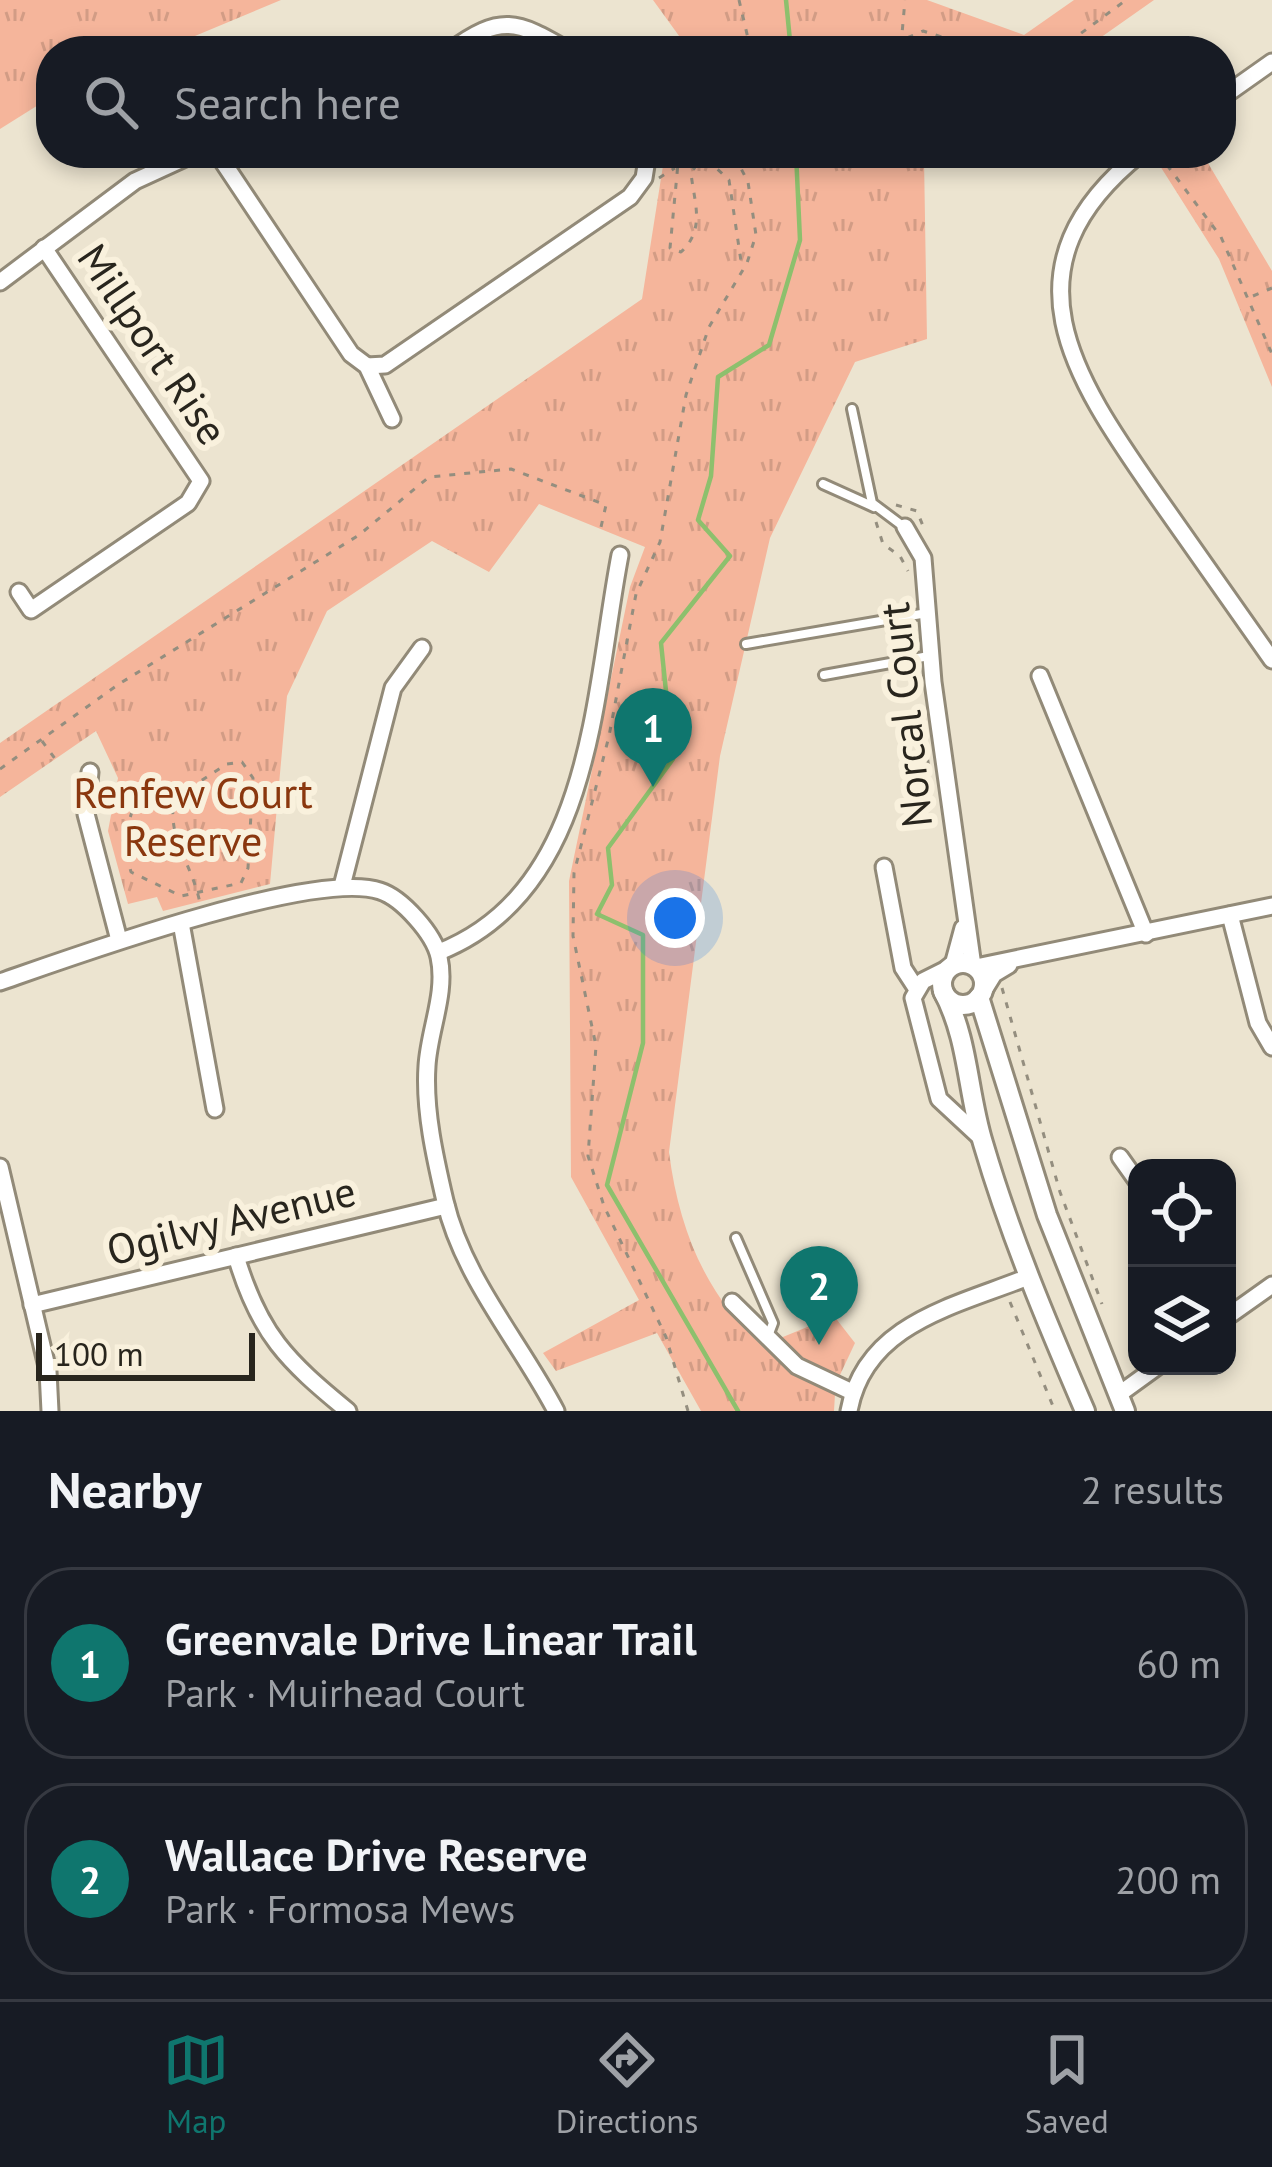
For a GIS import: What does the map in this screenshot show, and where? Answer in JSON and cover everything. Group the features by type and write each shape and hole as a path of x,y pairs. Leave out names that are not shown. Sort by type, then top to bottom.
{"street":[{"path":"473,36 493,24 510,24 536,36"},
{"path":"1236,87 1272,62"},
{"path":"0,281 135,181 163,168"},
{"path":"227,168 351,354 367,366 392,419"},
{"path":"367,366 385,364 630,197 646,168"},
{"path":"1123,168 1074,233 1063,269 1062,322 1076,373 1103,420 1272,660"},
{"name":"Millport Rise","path":"19,592 31,615 188,503 201,481 44,248"},
{"name":"Norcal Court","path":"905,527 923,557 930,656 975,966"},
{"path":"439,952 474,938 528,890 553,851 573,803 620,555"},
{"path":"343,886 393,688 422,648"},
{"path":"1040,676 1146,934"},
{"path":"90,772 86,814 119,940"},
{"path":"882,860 903,968 916,988 914,998 939,1099 981,1138"},
{"path":"0,982 181,923 343,886 383,891 416,919 439,952 442,979 427,1063 427,1102 446,1206 488,1298 556,1411"},
{"name":"Norcal Court","path":"945,975 961,940 964,900"},
{"path":"916,988 975,966 1005,968 1272,905"},
{"path":"1230,915 1258,1023 1272,1046"},
{"path":"181,923 214,1108"},
{"path":"975,966 983,980 980,996 1065,1263 1121,1403"},
{"path":"945,975 956,1004 980,996 1005,968"},
{"path":"945,975 965,1046 981,1138 1028,1277 1085,1411 1121,1403 1149,1375"},
{"path":"1120,1157 1128,1168"},
{"path":"0,1168 48,1371 50,1411"},
{"name":"Ogilvy Avenue","path":"32,1305 446,1206"},
{"path":"236,1256 256,1313 278,1351 348,1411"},
{"path":"849,1411 852,1392 867,1362 890,1336 1065,1263"},
{"path":"1236,1307 1272,1286"},
{"path":"732,1302 796,1366 852,1392"}],"lane":[{"path":"852,409 879,510"},
{"path":"823,484 905,527"},
{"path":"746,644 928,613"},
{"path":"824,675 930,656"},
{"path":"736,1238 773,1323 766,1340"}],"path":[{"path":"739,0 747,36"},
{"path":"903,36 905,0"},
{"path":"1077,36 1126,0"},
{"path":"909,36 932,32 943,36"},
{"path":"657,177 677,168 670,248 686,248 696,230 691,173 697,168"},
{"path":"720,168 729,180 743,268"},
{"path":"688,1411 666,1337 604,1206 588,1156 596,1046 573,936 574,873 609,736 636,594 660,542 686,395 709,327 756,235 748,182 741,168"},
{"path":"1170,168 1196,199 1251,296 1272,354"},
{"path":"1251,296 1272,288"},
{"path":"0,769 118,684 358,535 429,477 511,469 606,505 601,527"},
{"path":"879,510 879,538 900,556 909,573"},
{"path":"922,722 931,782"},
{"path":"41,740 56,760"},
{"path":"234,761 245,764 253,778 244,878 236,886 198,894 177,895 137,877 123,855 126,824 137,796 174,793 201,784 234,761"},
{"path":"174,793 170,830 198,894"},
{"path":"1005,968 1060,1192 1108,1321"},
{"path":"1010,1300 1055,1411"}],"green space":[{"path":"0,0 281,0 195,36 36,36 36,106 0,129"},
{"path":"653,0 927,0 1024,35 1074,0 1154,0 1103,36 679,36"},
{"name":"Renfew Court Reserve","path":"663,168 924,168 927,339 855,362 770,538 720,756 669,1152 686,1230 719,1296 768,1351 835,1394 834,1411 701,1411 657,1333 556,1371 543,1353 639,1300 571,1177 569,881 630,587 645,547 539,504 489,572 432,541 327,611 287,696 270,884 163,911 157,897 128,904 108,831 118,778 96,731 0,797 0,743 642,299"},
{"path":"1161,168 1211,168 1272,271 1272,387 1219,259"},
{"path":"834,1316 855,1343 839,1377 804,1362 778,1339"}],"waterway":[{"path":"786,0 790,36"},
{"path":"738,1411 607,1185 643,1043 643,935 597,914 612,885 608,848 673,759 661,643 730,556 698,520 711,476 718,377 769,345 800,240 797,168"}],"place":[{"name":"Greenvale Drive Linear Trail","path":"653,787"},
{"name":"Wallace Drive Reserve","path":"819,1345"}]}
